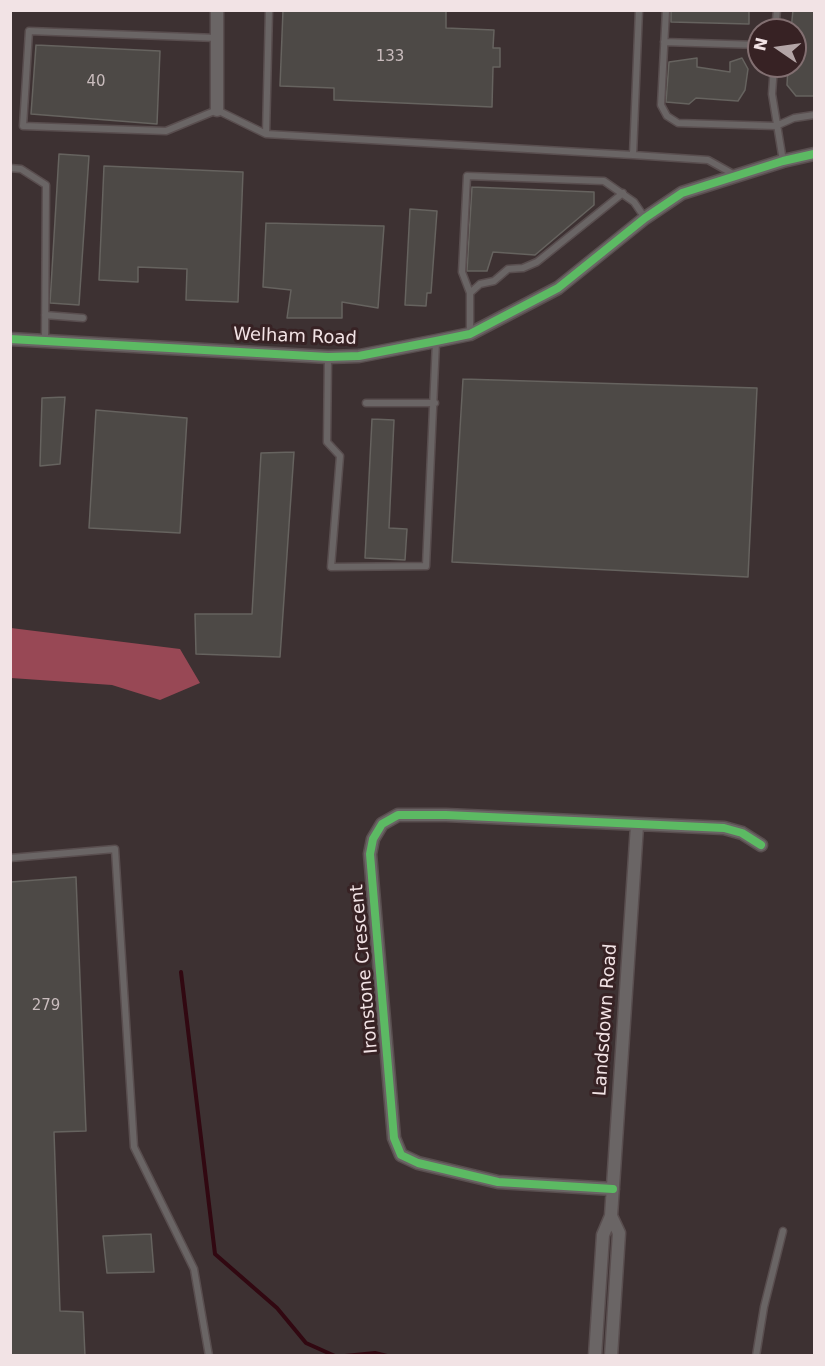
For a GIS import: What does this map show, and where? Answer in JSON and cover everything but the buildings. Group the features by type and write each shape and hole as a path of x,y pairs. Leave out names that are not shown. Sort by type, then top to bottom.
{"street":[{"path":"217,10 217,111"},
{"name":"Welham Road","path":"10,339 328,357 359,356 470,334 558,288 645,218 682,193 783,161 814,154"},
{"name":"Ironstone Crescent","path":"613,1189 498,1182 418,1163 401,1155 394,1137 370,854 373,839 382,824 398,815 446,815 637,826"},
{"path":"637,826 724,828 742,833 761,845"},
{"name":"Landsdown Road","path":"595,1356 603,1235 611,1216 637,826"},
{"name":"Landsdown Road","path":"610,1356 619,1233 611,1216"}],"lane":[{"path":"266,134 269,10"},
{"path":"633,155 639,10"},
{"path":"666,10 661,105 667,116 678,123 776,126 794,118 814,115"},
{"path":"217,38 29,31 23,126 166,131 217,111 266,134 708,160 736,176"},
{"path":"664,42 747,45"},
{"path":"773,78 772,94 783,161"},
{"path":"10,168 21,169 46,185 45,340"},
{"path":"470,334 470,293 462,272 467,176 604,181 634,202 645,218"},
{"path":"470,293 480,284 494,281 508,269 523,268 537,262 623,193"},
{"path":"45,315 83,318"},
{"path":"328,357 327,442 340,456 331,567 426,566 436,341"},
{"path":"366,403 435,403"},
{"path":"10,858 115,849 134,1147 194,1269 209,1356"},
{"path":"756,1356 764,1307 783,1231"}],"shaded area":[{"path":"11,628 180,649 200,683 160,700 112,685 11,678"}],"waterway":[{"path":"181,972 215,1254 277,1308 306,1343 335,1356"},
{"path":"345,1356 375,1353 387,1356"}],"cycle path":[{"path":"10,339 328,357 359,356 470,334 558,288 645,218 682,193 783,161 814,154"},
{"path":"613,1189 498,1182 418,1163 401,1155 394,1138 370,854 373,839 382,824 398,815 446,815 724,828 742,833 761,845"}]}
